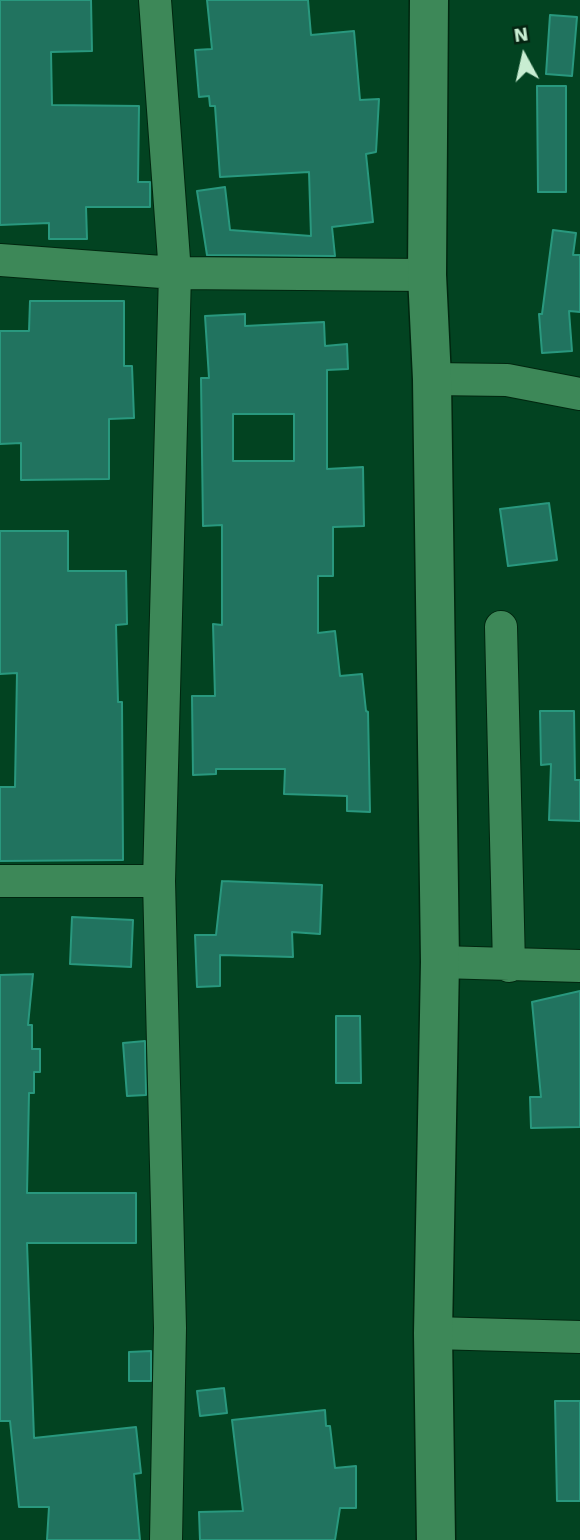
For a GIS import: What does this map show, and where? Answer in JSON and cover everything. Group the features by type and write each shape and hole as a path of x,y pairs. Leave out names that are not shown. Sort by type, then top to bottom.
{"street":[{"path":"155,0 175,273 159,881 170,1328 166,1540"},
{"path":"429,0 427,275 432,379 440,962 433,1334 436,1540"},
{"path":"0,260 175,273 427,275"},
{"path":"432,379 507,380 580,394"},
{"path":"501,627 509,966"},
{"path":"0,881 159,881"},
{"path":"440,962 580,966"},
{"path":"433,1334 580,1336"}],"building":[{"path":"0,0 91,0 92,51 51,52 52,105 139,106 138,182 150,182 150,207 86,207 87,239 49,239 49,223 0,225"},
{"path":"207,0 308,0 311,35 354,31 360,100 379,99 376,152 366,154 373,222 332,227 335,256 207,255 197,191 225,187 230,230 311,236 309,172 220,177 215,106 210,106 209,96 199,97 195,50 212,49"},
{"path":"550,15 577,17 572,76 546,74"},
{"path":"537,86 566,86 566,192 538,192"},
{"path":"553,230 576,233 573,255 580,255 580,312 569,311 572,351 542,353 539,314 542,314"},
{"path":"30,301 124,301 124,366 132,366 134,418 109,419 109,479 21,480 21,443 0,444 0,331 29,331"},
{"path":"245,314 245,326 324,322 325,346 347,344 348,369 327,370 327,469 363,467 364,526 333,527 333,576 318,576 318,633 335,631 340,676 362,674 368,712 370,812 347,811 347,796 284,794 285,769 216,769 216,774 193,775 192,696 215,696 213,624 222,625 222,525 203,526 201,378 209,378 205,316","holes":["233,414 294,414 294,461 233,461"]},
{"path":"549,503 557,560 508,566 500,509"},
{"path":"0,531 68,531 68,571 126,571 127,624 116,625 118,702 122,702 123,860 0,861 0,787 15,787 17,673 0,674"},
{"path":"540,711 574,711 575,780 580,780 580,821 549,820 551,764 541,765"},
{"path":"222,881 322,885 320,934 292,932 293,957 220,955 220,986 197,987 195,935 216,935"},
{"path":"72,917 133,920 131,967 70,964"},
{"path":"33,974 28,1025 32,1025 32,1049 40,1049 40,1072 34,1072 34,1093 29,1093 27,1193 136,1193 136,1243 27,1243 34,1438 136,1427 141,1473 134,1474 140,1540 47,1540 49,1507 19,1507 10,1421 0,1421 0,975"},
{"path":"580,991 580,1127 531,1128 530,1097 541,1097 532,1002"},
{"path":"336,1016 360,1016 361,1083 336,1083"},
{"path":"145,1041 146,1095 127,1096 123,1043"},
{"path":"151,1351 151,1381 129,1381 129,1352"},
{"path":"224,1388 227,1413 200,1416 197,1391"},
{"path":"555,1401 580,1401 580,1501 557,1501"},
{"path":"325,1410 326,1426 330,1426 335,1468 356,1466 356,1508 340,1508 335,1540 200,1540 199,1512 243,1511 232,1420"}]}
